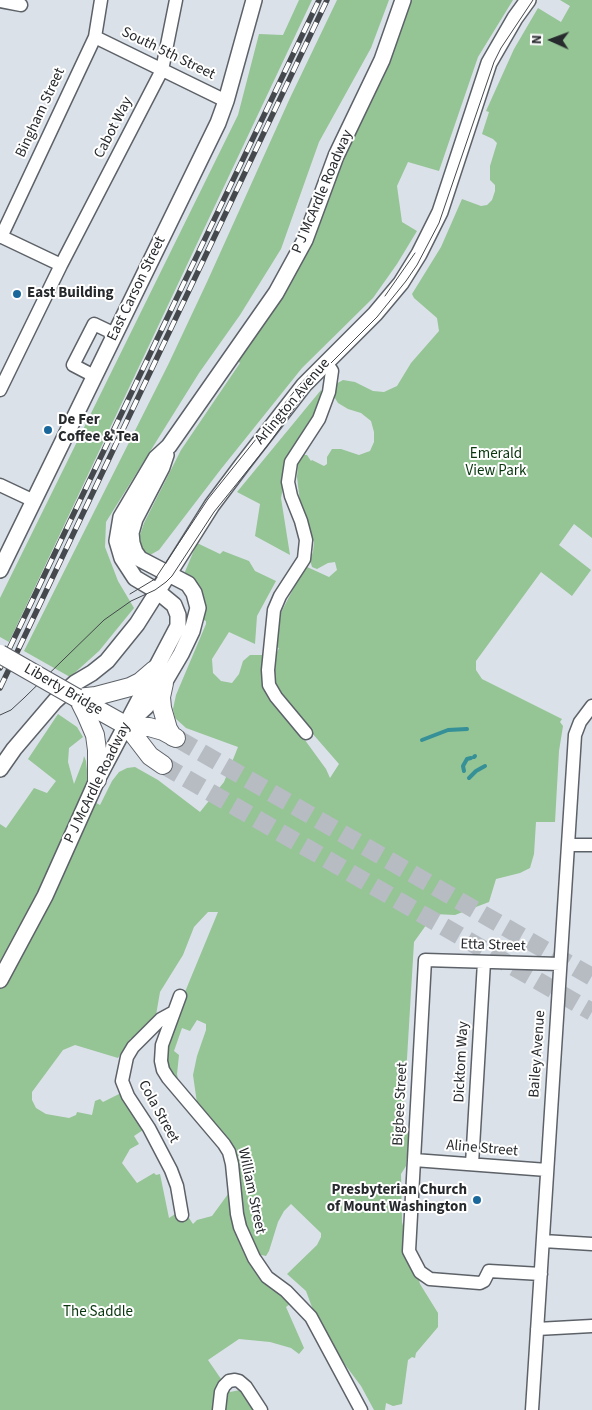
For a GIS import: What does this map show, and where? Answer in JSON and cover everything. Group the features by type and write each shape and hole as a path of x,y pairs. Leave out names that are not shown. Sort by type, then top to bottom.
{"highway":[{"name":"Liberty Bridge","path":"0,654 127,726"},
{"path":"97,780 97,750 94,732 78,698 116,692 140,682 159,677 162,708 168,729 176,738 163,731 149,727 127,726"},
{"path":"127,726 150,756 163,765"}],"main road":[{"name":"East Carson Street","path":"0,570 214,131 226,101 254,0"},
{"name":"P J McArdle Roadway","path":"157,591 135,578 128,570 122,558 118,546 118,529 122,513 156,458 169,446 276,293 305,240 336,156 382,60 403,0"},
{"name":"Arlington Avenue","path":"0,769 14,749 55,702 76,683 107,661 137,624 157,591 161,571 242,465 304,385 375,314 400,282 419,254 440,212 489,63 515,18 528,0"},
{"name":"P J McArdle Roadway","path":"0,980 44,896 97,780 127,726 146,707 159,677 192,631 198,608 194,593 188,584 143,562 137,556 132,543 131,533 138,511 162,467 169,446"},
{"path":"157,591 174,605 179,618 178,626 159,677"}],"street":[{"name":"Bingham Street","path":"1,236 95,37 101,0"},
{"name":"Cabot Way","path":"0,390 61,265 162,70 176,0"},
{"path":"0,1 21,5"},
{"name":"South 5th Street","path":"95,37 226,101"},
{"path":"1,236 61,265"},
{"path":"94,376 73,365 94,324 115,334"},
{"path":"306,733 269,686 268,670 274,610 280,596 304,559 306,540 302,521 291,496 288,482 291,462 319,419 330,392 332,371 326,362"},
{"path":"0,484 34,500"},
{"name":"Bailey Avenue","path":"532,1410 575,735 580,722 592,706"},
{"path":"568,845 592,845"},
{"name":"Etta Street","path":"425,960 560,964"},
{"name":"Bigbee Street","path":"425,960 410,1251 420,1272 430,1279 480,1283 484,1281 489,1271 541,1274"},
{"name":"Dicktom Way","path":"472,1164 484,962"},
{"name":"William Street","path":"180,996 172,1013 161,1052 163,1070 229,1152 240,1227 254,1258 267,1277 286,1292 311,1317 360,1410"},
{"name":"Cola Street","path":"172,1013 161,1019 133,1047 127,1057 122,1081 128,1096 149,1128 171,1170 177,1186 182,1215"},
{"name":"Aline Street","path":"414,1160 547,1170"},
{"path":"543,1241 592,1244"},
{"path":"537,1329 592,1326"},
{"path":"219,1410 221,1392 229,1381 239,1381 246,1387 261,1410"}],"green space":[{"path":"299,0 312,0 9,642 0,637 0,598 238,115 259,34 283,35"},
{"path":"337,0 389,0 371,48 319,142 281,249 240,315 199,373 106,522 105,547 118,581 134,608 99,651 70,677 24,651 168,365"},
{"path":"411,0 513,0 478,57 439,171 408,162 397,186 402,222 417,231 373,298 302,368 159,550 150,555 144,551 141,544 140,535 144,523 181,450 240,363 237,360 279,299 310,247 340,165 391,54"},
{"path":"560,0 592,0 592,538 574,524 559,545 591,570 572,596 541,572 476,661 476,670 482,679 562,719 560,722 563,726 559,751 555,822 536,822 534,854 530,868 520,873 496,879 489,902 455,915 434,914 414,942 403,1125 409,1135 406,1166 401,1174 402,1222 420,1284 438,1313 438,1327 416,1353 415,1358 412,1357 408,1360 402,1404 393,1406 386,1403 385,1410 374,1410 361,1386 322,1334 306,1291 287,1274 317,1245 321,1237 321,1233 291,1204 284,1211 278,1222 266,1256 257,1254 281,1296 290,1304 286,1307 304,1348 299,1354 291,1348 270,1342 239,1339 208,1360 230,1392 240,1390 254,1410 0,1410 0,824 6,828 34,788 47,793 56,781 28,759 58,714 77,727 83,737 69,748 68,762 74,784 84,756 88,779 83,796 100,805 112,781 119,772 127,768 135,767 158,780 200,812 224,782 238,747 186,728 175,718 173,709 176,695 206,624 206,621 196,617 182,579 197,543 220,554 223,551 249,561 255,571 276,581 257,616 255,644 229,632 212,659 213,673 221,681 232,683 239,674 243,661 250,655 264,655 274,658 279,648 272,646 274,626 305,566 329,577 337,570 335,562 328,563 317,569 312,567 310,560 314,542 304,535 297,477 298,463 303,455 307,455 311,461 324,466 327,464 327,457 332,449 341,449 359,455 370,451 374,442 371,421 361,413 348,409 338,403 333,395 334,385 343,380 355,382 373,391 384,392 397,386 411,363 439,331 437,318 414,298 412,294 441,247 462,199 481,206 487,205 492,200 495,185 490,180 490,166 497,143 482,134 489,112 486,111 514,49 538,8 561,22 570,6","holes":["312,733 339,764 330,778 326,769 302,736","208,912 218,912 180,1004 165,1055 170,1075 179,1085 177,1074 179,1055 174,1051 182,1028 190,1031 197,1020 206,1024 193,1075 197,1103 235,1163 231,1190 212,1216 197,1220 193,1224 183,1209 169,1218 160,1174 156,1175 154,1173 137,1183 122,1163 130,1149 139,1144 134,1136 143,1130 121,1093 103,1102 100,1099 95,1101 92,1115 77,1112 76,1115 69,1118 46,1114 36,1108 32,1100 32,1092 63,1050 75,1045 118,1058 131,1038 156,1015 160,992 183,955 194,927"]},
{"path":"321,390 323,400 286,472 281,498 290,555 255,536 260,504 237,492"}],"waterway":[{"path":"422,740 448,730 467,729"},
{"path":"464,771 463,766 467,759 471,758"},
{"path":"469,778 485,766"}],"tunnel":[{"path":"178,739 592,977"},
{"path":"163,765 592,1012"}],"tram line":[{"path":"0,715 11,710 104,620 131,601 155,590 172,576 214,512 268,445 316,378 377,317 406,281 417,265 439,223 494,62 501,48 533,0"},
{"path":"385,296 415,253"},
{"path":"130,594 155,579 208,499 301,383 319,364"}],"railway":[{"path":"0,668 319,0"},
{"path":"0,688 327,0"}],"place":[{"name":"East Building","path":"17,294"},
{"name":"De Fer Coffee & Tea","path":"48,430"},
{"name":"Presbyterian Church of Mount Washington","path":"477,1200"}],"park label":[{"name":"Emerald View Park","path":"496,464"},
{"name":"The Saddle","path":"98,1313"}]}
